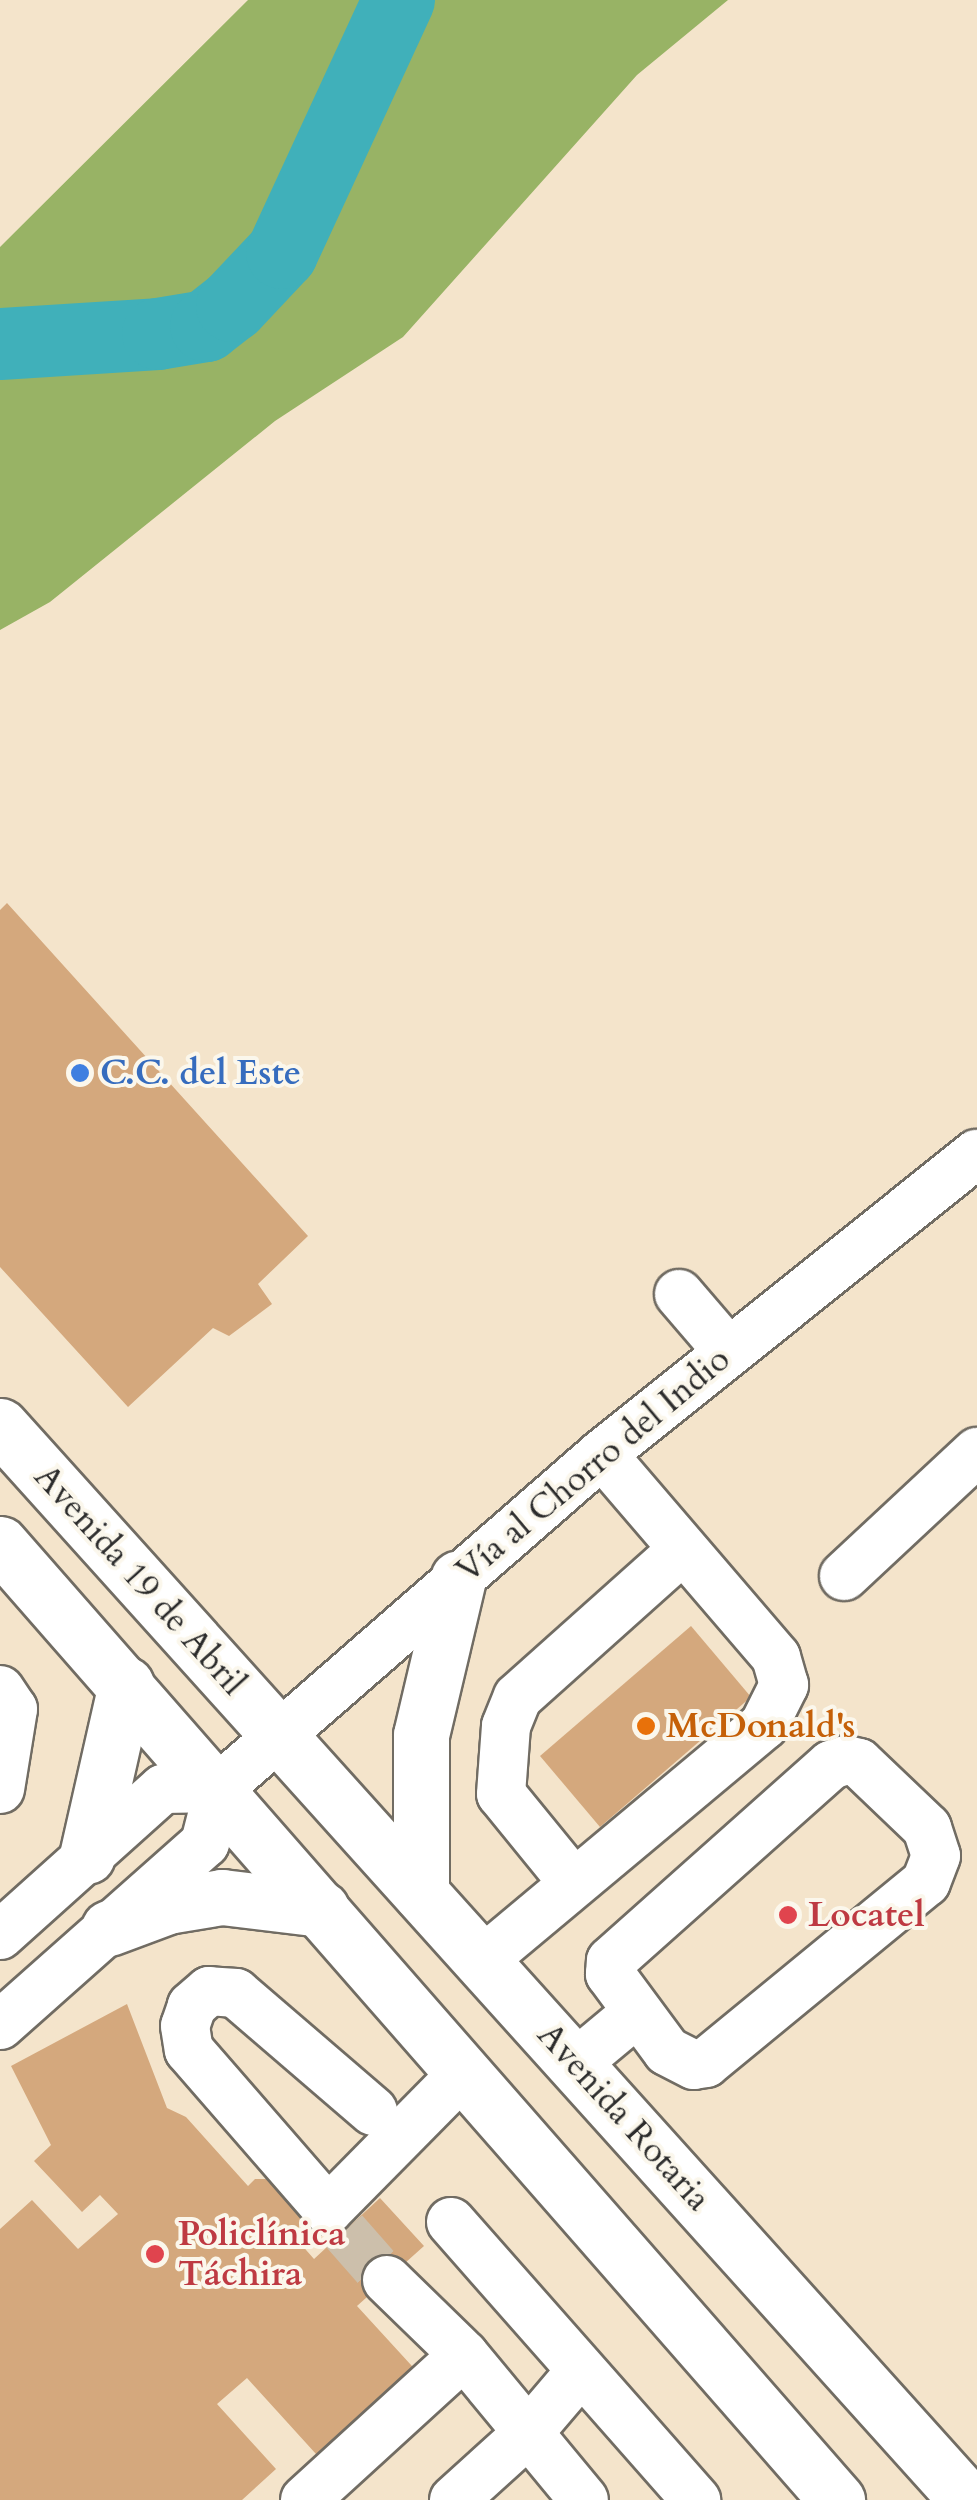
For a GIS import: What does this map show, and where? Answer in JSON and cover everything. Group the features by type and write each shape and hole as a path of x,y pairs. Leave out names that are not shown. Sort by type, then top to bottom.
{"main road":[{"name":"Avenida 19 de Abril","path":"0,1426 280,1735"},
{"path":"0,1544 220,1788 463,2073 837,2500"},
{"path":"421,1893 422,1735 458,1578"},
{"path":"87,1856 126,1684"},
{"name":"Avenida Rotaria","path":"280,1735 967,2500"},
{"path":"109,1928 168,1906 222,1898 321,1909"}],"street":[{"name":"Vía al Chorro del Indio","path":"220,1788 602,1454 977,1154"},
{"path":"679,1294 728,1350"},
{"path":"844,1576 977,1452"},
{"path":"482,1960 779,1705 784,1686 776,1657 680,1552 602,1454"},
{"path":"572,1880 500,1794 506,1726 518,1698 680,1552"},
{"path":"0,1690 13,1709 0,1789"},
{"path":"859,1763 926,1828 936,1856 926,1882 706,2063 694,2065 667,2051 635,2014 610,1974 619,1949 830,1765 859,1763"},
{"path":"0,1935 163,1789 220,1788 205,1843 0,2025"},
{"path":"373,2111 236,1993 209,1991 192,2006 185,2026 189,2050 336,2221 463,2073"},
{"path":"575,2064 635,2014"},
{"path":"450,2222 696,2500"},
{"path":"386,2280 464,2355 584,2500"},
{"path":"305,2500 464,2355"},
{"path":"454,2500 529,2432 581,2371"}],"green space":[{"path":"248,0 728,0 637,75 403,337 275,421 50,602 0,630 0,247"}],"building":[{"name":"C.C. del Este","path":"7,903 308,1236 258,1284 272,1304 229,1336 213,1328 128,1407 0,1267 0,910"},
{"name":"McDonald's","path":"691,1626 751,1697 600,1827 540,1756"},
{"name":"Policlínica Táchira","path":"127,2004 167,2108 186,2117 248,2186 255,2179 282,2179 302,2200 299,2227 292,2234 314,2259 380,2198 424,2246 357,2306 422,2377 326,2465 247,2378 217,2404 276,2469 242,2500 0,2500 0,2229 32,2200 78,2249 118,2214 100,2195 82,2212 34,2161 51,2145 11,2066"}],"waterway":[{"path":"0,344 158,334 206,326 232,306 282,253 399,0"}],"tunnel":[{"path":"344,2231 387,2280"}],"place":[{"name":"C.C. del Este","path":"80,1073"},
{"name":"McDonald's","path":"646,1726"},
{"name":"Locatel","path":"788,1915"},
{"name":"Policlínica Táchira","path":"155,2254"}]}
